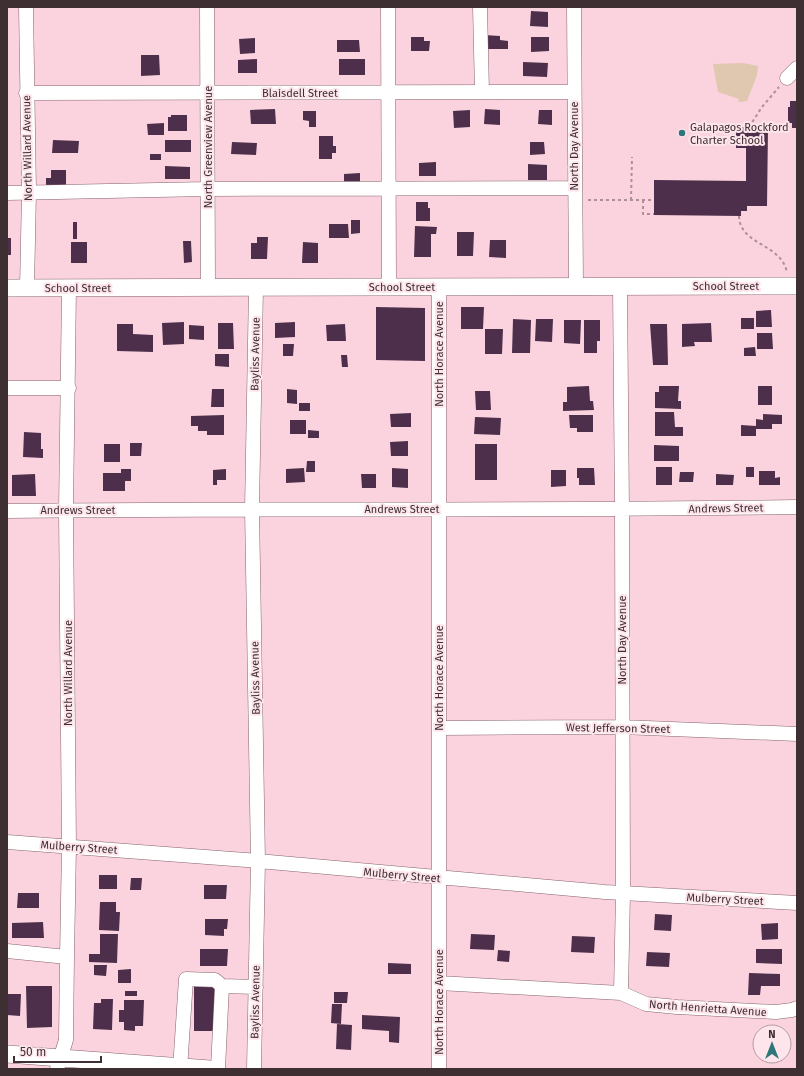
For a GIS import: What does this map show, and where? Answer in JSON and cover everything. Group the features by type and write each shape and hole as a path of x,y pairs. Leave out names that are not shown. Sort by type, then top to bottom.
{"main road":[{"name":"School Street","path":"7,288 620,287 792,280"},
{"path":"7,1054 59,1063 210,1069"}],"street":[{"name":"North Willard Avenue","path":"26,7 26,93 29,192 27,288"},
{"name":"North Greenview Avenue","path":"207,7 208,287"},
{"path":"388,7 389,287"},
{"path":"480,7 482,92"},
{"name":"North Day Avenue","path":"574,7 576,286"},
{"path":"787,78 797,68"},
{"name":"Blaisdell Street","path":"26,93 207,94 574,92"},
{"path":"7,193 208,189 389,189 575,194"},
{"name":"Bayliss Avenue","path":"254,1069 258,861 252,509 256,287"},
{"name":"North Horace Avenue","path":"439,287 439,1069"},
{"name":"North Day Avenue","path":"620,287 623,893 621,993"},
{"name":"North Willard Avenue","path":"59,1063 66,1040 69,846 66,510 69,388 69,288"},
{"path":"7,388 69,388"},
{"name":"Andrews Street","path":"7,511 252,509 622,510 797,507"},
{"name":"West Jefferson Street","path":"439,728 622,727 797,734"},
{"name":"Mulberry Street","path":"7,842 258,861 623,893 797,903"},
{"path":"7,951 67,956"},
{"path":"180,1068 186,979 215,980 222,986 256,986"},
{"path":"439,983 621,993"},
{"path":"218,1069 222,986"},
{"name":"North Henrietta Avenue","path":"621,993 646,1004 677,1007 776,1012 797,1008"}],"path":[{"path":"749,127 775,90 787,78"},
{"path":"632,157 632,200"},
{"path":"575,194 632,200 654,200"},
{"path":"643,200 643,214 654,214"},
{"path":"739,216 739,224 742,230 776,254 786,267 792,280"}],"shaded area":[{"path":"743,63 758,66 757,75 747,101 738,102 739,99 718,92 713,64"}],"building":[{"path":"531,11 548,12 548,27 530,26"},
{"path":"484,35 500,36 500,40 508,41 508,49 484,49"},
{"path":"411,37 424,37 424,41 430,41 429,51 411,51"},
{"path":"531,37 549,37 549,51 531,52"},
{"path":"255,38 255,53 240,54 239,39"},
{"path":"337,40 359,40 360,52 337,52"},
{"path":"141,55 159,55 160,75 141,76"},
{"path":"257,59 257,73 238,73 238,60"},
{"path":"339,59 365,59 365,75 339,75"},
{"path":"523,62 548,63 547,77 523,76"},
{"path":"790,101 797,101 797,128 792,128 792,123 788,123 788,107 790,107"},
{"path":"275,109 276,124 251,124 250,110"},
{"path":"485,109 500,110 500,125 484,124"},
{"path":"470,110 470,127 454,128 453,111"},
{"path":"539,110 552,110 552,125 538,124"},
{"path":"303,111 316,111 316,127 309,127 309,121 303,120"},
{"path":"171,115 187,115 187,131 168,131 168,117 171,117"},
{"path":"164,123 164,135 148,135 147,124"},
{"path":"736,127 768,128 767,206 747,206 747,211 741,211 741,216 654,215 654,180 746,181 746,148 736,148"},
{"path":"319,136 333,136 333,146 336,146 336,153 332,153 332,159 319,159"},
{"path":"53,140 79,141 78,153 52,153"},
{"path":"165,140 191,140 191,152 165,152"},
{"path":"232,142 257,143 256,155 231,154"},
{"path":"530,142 544,142 545,154 530,155"},
{"path":"150,154 161,154 161,160 150,160"},
{"path":"436,162 436,176 419,176 419,163"},
{"path":"528,164 547,165 547,180 528,180"},
{"path":"165,166 190,167 190,179 165,179"},
{"path":"51,170 66,170 66,187 46,188 46,178 51,178"},
{"path":"360,173 360,184 344,184 344,174"},
{"path":"416,202 428,202 428,208 430,208 430,221 416,221"},
{"path":"351,220 360,220 360,233 351,234"},
{"path":"73,222 77,222 77,239 73,239"},
{"path":"329,224 348,224 349,238 329,238"},
{"path":"415,226 437,227 436,234 431,234 431,257 414,257"},
{"path":"457,232 474,232 473,256 457,256"},
{"path":"257,237 268,237 267,259 251,259 251,243 257,243"},
{"path":"7,238 11,238 11,255 7,255"},
{"path":"490,240 506,240 506,258 489,257"},
{"path":"183,241 191,241 192,262 184,263"},
{"path":"71,242 87,242 87,263 71,263"},
{"path":"303,242 318,243 318,263 302,263"},
{"path":"376,307 425,308 425,361 376,360"},
{"path":"461,307 484,307 483,329 461,329"},
{"path":"771,310 772,327 756,327 756,311"},
{"path":"741,318 754,318 754,329 741,329"},
{"path":"513,319 531,320 530,353 512,353"},
{"path":"536,319 553,319 552,342 535,341"},
{"path":"564,320 581,320 580,344 564,343"},
{"path":"584,320 600,320 600,341 597,341 597,353 584,353"},
{"path":"184,322 184,344 163,345 162,323"},
{"path":"295,322 295,337 275,338 275,323"},
{"path":"218,323 233,323 234,349 218,349"},
{"path":"711,323 712,342 694,342 695,346 682,347 682,324"},
{"path":"117,324 133,324 133,334 153,335 153,352 117,351"},
{"path":"345,324 346,341 327,341 326,325"},
{"path":"650,324 667,324 668,365 653,365"},
{"path":"189,325 204,326 204,340 189,339"},
{"path":"485,329 503,329 502,354 485,354"},
{"path":"757,333 772,333 773,349 757,349"},
{"path":"283,344 294,344 293,356 283,356"},
{"path":"755,347 756,356 744,356 744,348"},
{"path":"215,354 229,354 229,367 215,366"},
{"path":"341,355 347,355 348,367 342,367"},
{"path":"589,386 590,401 593,401 594,410 563,411 563,402 567,402 567,387"},
{"path":"659,386 679,386 678,401 681,401 681,409 655,408 655,392 659,392"},
{"path":"758,386 772,386 772,405 758,405"},
{"path":"212,389 224,389 224,407 211,407"},
{"path":"287,389 297,390 297,404 287,403"},
{"path":"475,391 490,391 491,410 476,410"},
{"path":"299,403 310,403 310,411 299,411"},
{"path":"655,412 674,412 675,427 683,427 683,436 655,436"},
{"path":"411,413 411,427 391,427 390,414"},
{"path":"763,414 782,415 782,424 772,424 772,429 756,429 756,436 741,436 741,425 756,426 756,419 763,420"},
{"path":"224,415 224,435 207,435 207,431 198,431 198,426 191,426 191,416"},
{"path":"569,415 593,415 593,432 577,432 577,428 570,428"},
{"path":"475,417 501,418 500,435 474,434"},
{"path":"290,420 306,420 306,434 290,434"},
{"path":"308,430 319,431 319,438 308,438"},
{"path":"24,432 41,433 41,449 43,449 43,458 23,457"},
{"path":"408,441 408,456 391,456 390,442"},
{"path":"130,443 142,443 141,456 130,456"},
{"path":"104,444 120,444 120,462 104,462"},
{"path":"475,444 497,444 497,480 475,480"},
{"path":"654,445 679,446 679,461 654,461"},
{"path":"307,461 315,461 315,472 306,472"},
{"path":"656,467 672,467 672,485 656,485"},
{"path":"746,467 754,467 754,477 746,477"},
{"path":"304,468 305,482 286,483 286,469"},
{"path":"392,468 408,469 408,488 392,487"},
{"path":"577,468 594,468 595,485 579,485"},
{"path":"121,469 131,469 131,481 125,481 125,491 103,491 103,473 121,473"},
{"path":"226,469 226,480 217,480 217,485 213,485 213,470"},
{"path":"551,470 566,470 566,486 551,487"},
{"path":"759,471 775,471 775,478 780,477 780,485 759,485"},
{"path":"680,472 694,472 693,482 679,482"},
{"path":"35,474 36,496 12,496 12,475"},
{"path":"361,474 376,474 376,488 362,488"},
{"path":"716,474 734,475 733,485 716,485"},
{"path":"99,875 117,875 117,889 99,889"},
{"path":"131,878 142,878 141,890 130,890"},
{"path":"204,885 227,885 226,899 204,899"},
{"path":"18,893 39,893 39,908 17,908"},
{"path":"100,902 116,902 116,912 120,912 119,931 99,930"},
{"path":"655,914 672,915 671,931 654,930"},
{"path":"205,919 228,919 227,929 224,929 224,936 205,935"},
{"path":"43,922 44,938 12,938 12,923"},
{"path":"778,923 778,939 762,940 761,924"},
{"path":"100,934 118,934 117,963 89,962 89,954 100,954"},
{"path":"471,934 495,935 494,950 470,949"},
{"path":"572,936 595,937 594,953 571,952"},
{"path":"200,949 228,949 227,966 200,966"},
{"path":"756,949 782,949 782,964 756,963"},
{"path":"498,950 510,951 509,962 497,961"},
{"path":"647,952 670,953 669,967 646,966"},
{"path":"388,963 411,964 411,974 388,974"},
{"path":"94,965 107,965 106,976 94,975"},
{"path":"131,969 131,983 118,983 118,970"},
{"path":"749,973 780,974 780,986 761,986 760,995 748,995"},
{"path":"26,986 52,986 52,1027 27,1028"},
{"path":"194,986 215,986 216,1031 194,1031"},
{"path":"125,991 137,991 137,996 125,996"},
{"path":"334,992 348,992 347,1003 334,1003"},
{"path":"7,994 21,994 20,1016 7,1015"},
{"path":"101,999 113,999 112,1030 93,1029 94,1003 101,1003"},
{"path":"124,1000 144,1000 143,1026 135,1026 135,1031 124,1030 124,1022 119,1022 119,1010 124,1010"},
{"path":"332,1004 342,1004 341,1024 331,1023"},
{"path":"362,1015 400,1017 399,1043 389,1042 389,1031 362,1029"},
{"path":"337,1024 352,1025 351,1050 336,1049"}],"place":[{"name":"Galapagos Rockford Charter School","path":"682,133"}]}
